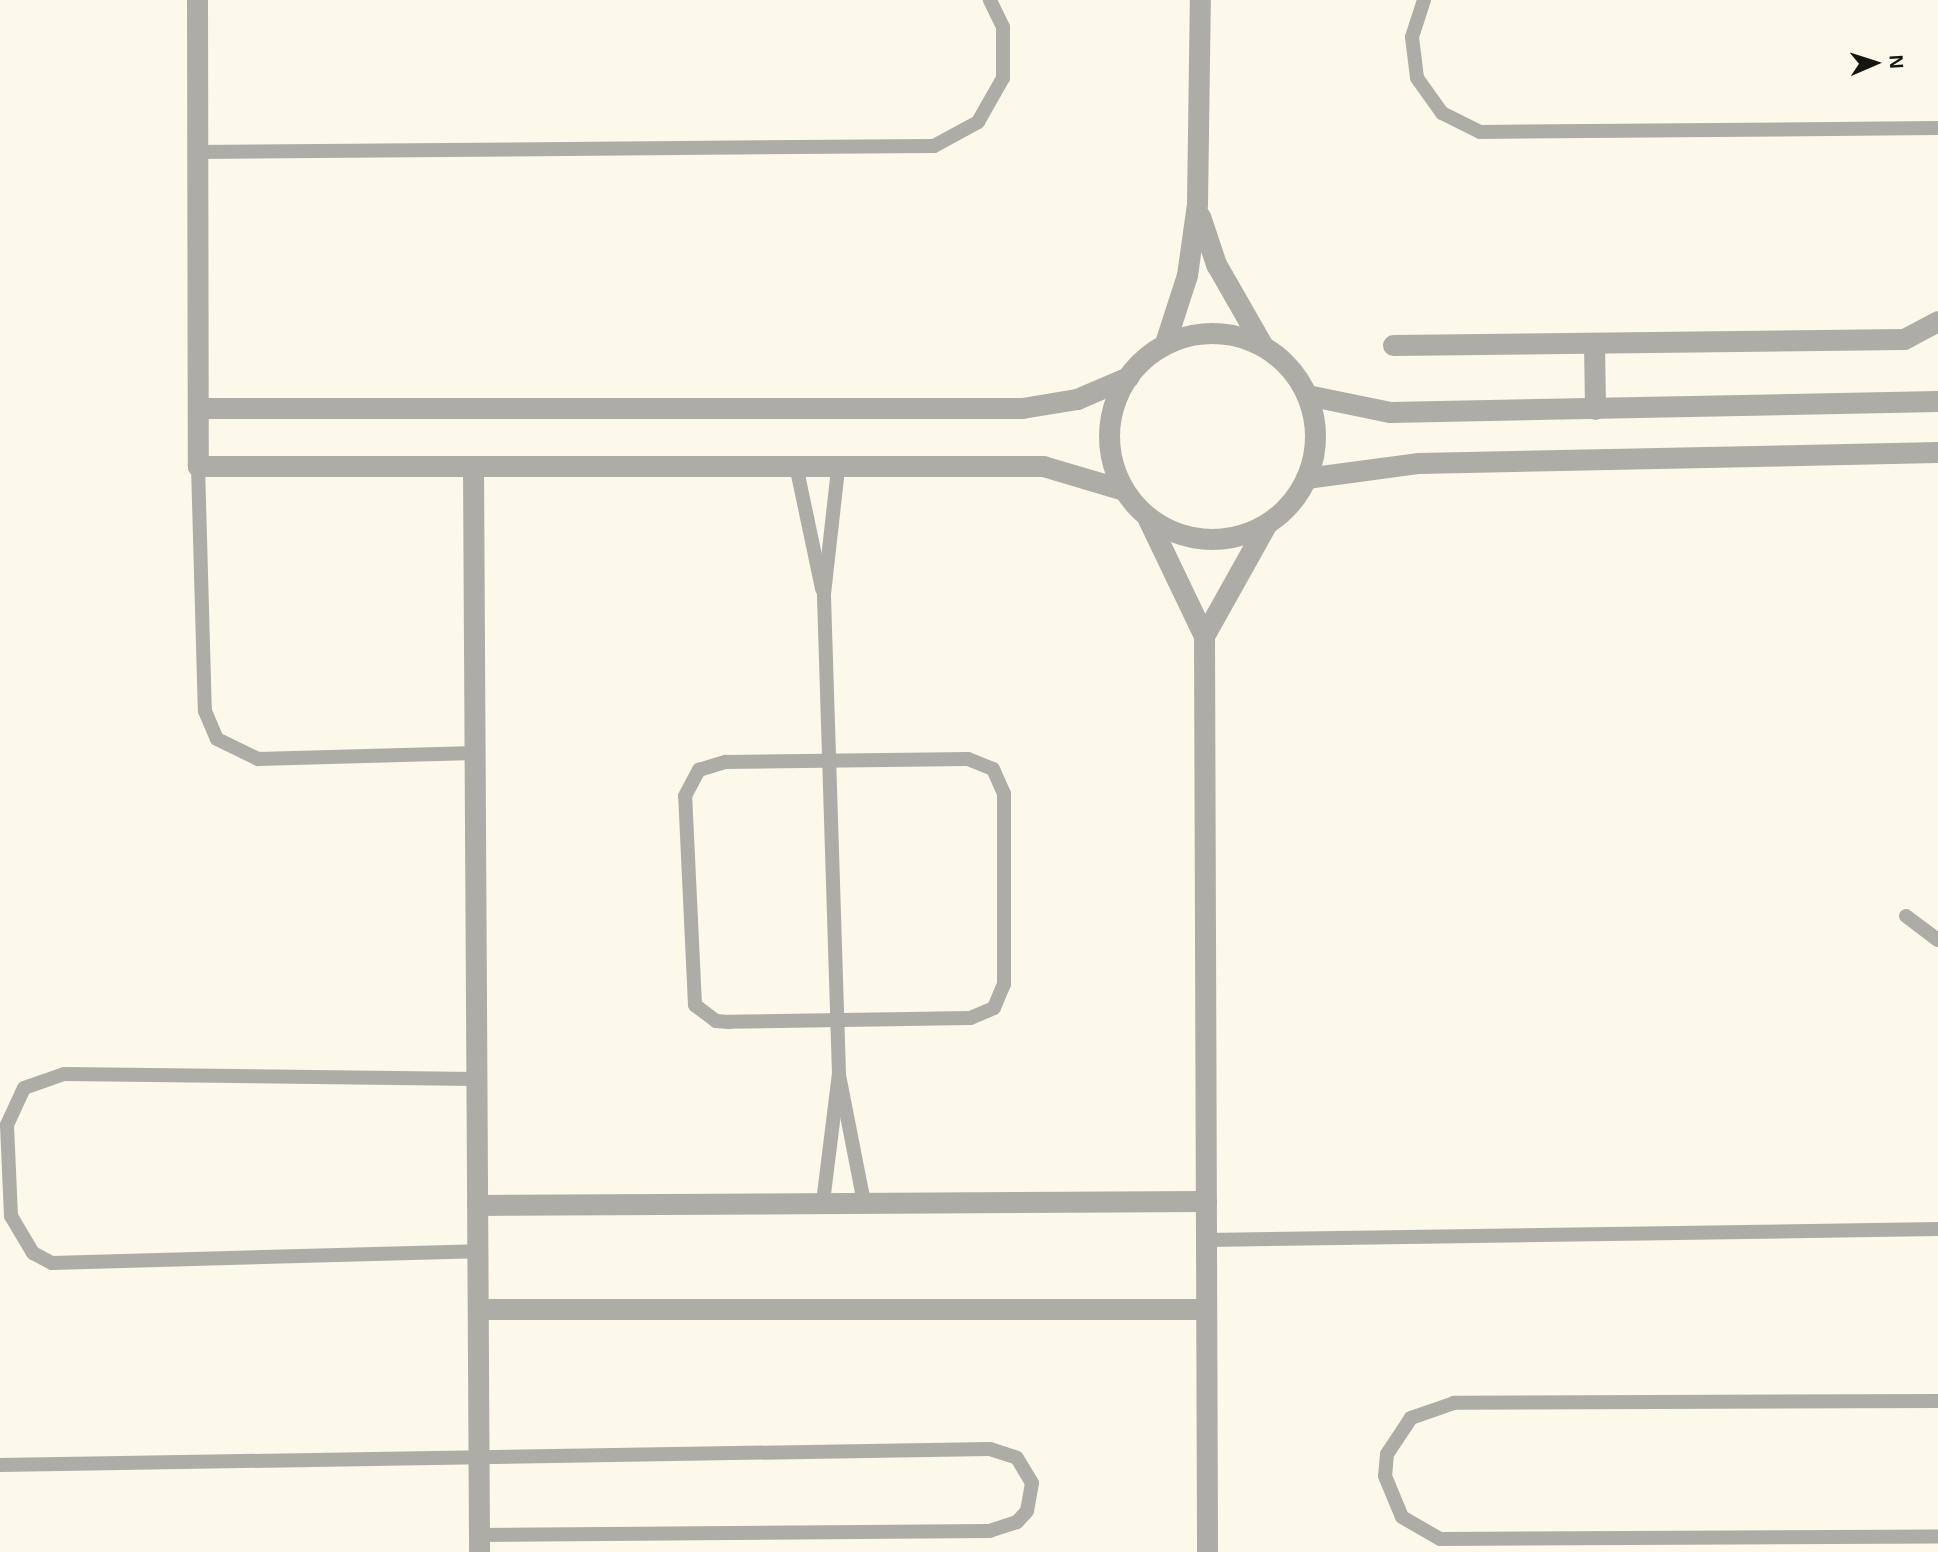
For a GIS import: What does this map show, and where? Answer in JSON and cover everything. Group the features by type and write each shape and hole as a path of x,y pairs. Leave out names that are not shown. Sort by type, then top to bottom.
{"street":[{"path":"197,0 198,466 797,470 1043,467 1124,490"},
{"path":"1165,343 1187,275 1197,204 1199,0"},
{"path":"1197,204 1216,264 1263,346 1289,367 1307,395 1315,437 1306,478 1267,524 1204,636"},
{"path":"1393,345 1904,339 1938,321"},
{"path":"1207,1552 1204,636 1147,517 1124,490 1109,444 1116,397 1128,377 1165,343 1204,332 1263,346"},
{"path":"1594,343 1595,409"},
{"path":"198,408 1022,408 1077,399 1128,377"},
{"path":"1307,395 1390,412 1938,401"},
{"path":"1306,478 1419,463 1938,452"},
{"path":"473,466 479,1544"},
{"path":"1147,517 1206,539 1267,524"},
{"path":"477,1205 1206,1200"},
{"path":"478,1309 1206,1309"}],"lane":[{"path":"197,152 934,146 978,122 1003,78 1003,27 990,0"},
{"path":"1424,0 1412,37 1417,78 1442,113 1480,132 1938,128"},
{"path":"198,466 205,711 217,739 258,759 474,753"},
{"path":"838,469 824,594 837,1021 839,1074 864,1202"},
{"path":"797,470 824,594"},
{"path":"968,759 993,769 1004,794 1004,984 994,1008 971,1018 837,1021 716,1021 690,993 690,782 712,764 968,759"},
{"path":"1906,916 1938,940"},
{"path":"476,1079 64,1074 24,1088 7,1125 11,1216 33,1253 52,1263 477,1251"},
{"path":"823,1202 839,1074"},
{"path":"1206,1240 1938,1229"},
{"path":"1938,1401 1454,1403 1410,1418 1387,1454 1385,1476 1402,1517 1440,1539 1938,1536"},
{"path":"0,1465 989,1449 1004,1451 1027,1469 1032,1497 1017,1522 990,1531 479,1544"}]}
